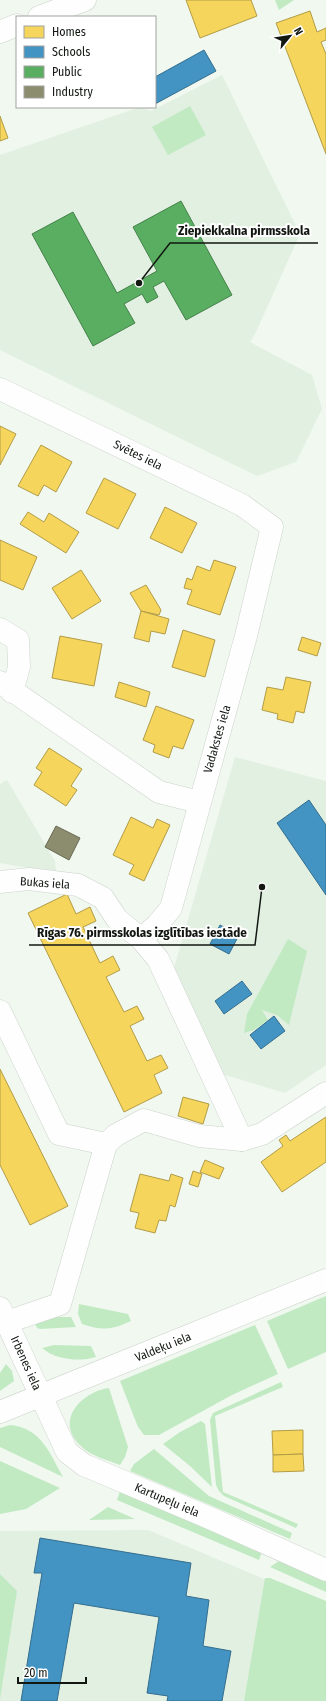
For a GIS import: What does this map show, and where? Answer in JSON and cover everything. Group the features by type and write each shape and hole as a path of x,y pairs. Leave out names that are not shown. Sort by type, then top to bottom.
{"street":[{"path":"42,16 85,0"},
{"path":"0,32 16,25"},
{"name":"Svētes iela","path":"0,389 242,505 272,527"},
{"name":"Vadakstes iela","path":"141,939 157,925 171,908 246,636 272,527"},
{"path":"0,629 18,640 19,667 6,687 159,792 199,802"},
{"name":"Bukas iela","path":"0,882 29,879 78,885 103,898 117,919 141,939 158,959 242,1140"},
{"path":"0,1011 59,1134 106,1144"},
{"path":"3,1315 60,1304 106,1144 116,1135 144,1120 199,1136 242,1140 262,1134 326,1093"},
{"name":"Valdeķu iela","path":"0,1412 326,1280"},
{"name":"Irbenes iela","path":"3,1315 41,1396"},
{"name":"Kartupeļu iela","path":"41,1396 67,1452 84,1465 212,1519 326,1570"}],"shaded area":[{"path":"222,75 300,234 256,332 250,342 312,375 322,409 296,462 257,476 0,350 0,155 137,108 151,111"},
{"path":"235,757 326,781 326,1065 285,1093 222,1074 174,968"},
{"path":"7,780 55,861 56,873 0,863 0,784"},
{"path":"148,1530 326,1605 326,1701 0,1701 0,1531"}],"green space":[{"path":"275,0 294,0 279,10"},
{"path":"190,106 206,135 168,155 152,127"},
{"path":"288,939 307,951 289,1025 277,1015 262,1010 268,1020 254,1030 244,1033 247,1014"},
{"path":"326,1296 326,1352 288,1369 267,1321"},
{"path":"79,1304 128,1314 131,1321 112,1328 96,1328 82,1324 78,1314"},
{"path":"54,1317 71,1317 76,1327 40,1329 37,1328 34,1322"},
{"path":"255,1325 278,1374 232,1395 159,1435 144,1435 138,1427 120,1381"},
{"path":"54,1345 91,1346 96,1357 75,1360 68,1359 54,1355 42,1348"},
{"path":"6,1364 12,1371 14,1381 0,1391 0,1373"},
{"path":"281,1382 283,1387 215,1416 223,1492 298,1524 296,1528 224,1496 216,1485 210,1420 213,1413"},
{"path":"109,1388 128,1447 125,1457 120,1465 94,1455 81,1446 73,1436 70,1427 74,1409 81,1402 89,1395"},
{"path":"201,1421 205,1424 212,1487 190,1466 163,1444 180,1432"},
{"path":"10,1425 21,1427 37,1436 48,1450 63,1477 0,1447 0,1428"},
{"path":"154,1449 209,1496 292,1533 290,1539 130,1471 134,1464"},
{"path":"0,1461 60,1488 26,1509 0,1514"},
{"path":"120,1491 262,1552 259,1560 117,1500"},
{"path":"108,1507 135,1519 89,1520"},
{"path":"279,1561 326,1580 326,1592 270,1567"},
{"path":"0,1574 17,1591 0,1699"},
{"path":"265,1578 270,1578 326,1601 326,1701 244,1701"}],"building: Homes":[{"path":"186,0 251,0 257,16 200,38"},
{"path":"310,11 317,32 326,28 326,40 321,42 326,54 326,154 276,23"},
{"path":"0,116 8,138 0,141"},
{"path":"0,426 16,434 0,465"},
{"path":"41,445 72,462 56,492 44,485 38,496 18,486"},
{"path":"104,478 136,494 118,529 86,513"},
{"path":"165,507 197,523 182,553 150,538"},
{"path":"28,512 44,522 49,513 79,532 66,553 20,524"},
{"path":"0,540 37,557 23,590 0,580"},
{"path":"214,560 236,567 220,615 187,604 192,590 184,588 187,578 192,580 197,566 210,571"},
{"path":"81,570 101,601 72,619 52,588"},
{"path":"146,585 161,610 159,615 141,611 130,593"},
{"path":"141,611 169,619 165,634 151,631 149,642 134,638"},
{"path":"183,630 215,640 205,677 172,667"},
{"path":"60,636 102,644 94,686 52,678"},
{"path":"302,637 321,643 317,656 298,650"},
{"path":"286,677 311,682 304,713 296,711 293,723 277,719 278,714 262,710 267,687 283,690"},
{"path":"119,682 150,692 146,707 115,697"},
{"path":"156,706 194,720 183,749 173,746 169,758 153,752 155,745 143,740"},
{"path":"49,748 82,769 71,786 77,790 66,806 34,785 42,772 36,768"},
{"path":"131,817 153,828 157,819 170,825 144,881 129,874 134,865 113,855"},
{"path":"67,894 76,914 90,907 96,921 83,927 100,963 113,956 120,970 106,977 124,1012 137,1006 144,1019 130,1026 147,1061 161,1055 168,1068 154,1075 162,1093 124,1112 28,913"},
{"path":"0,1069 68,1206 30,1225 0,1165"},
{"path":"183,1097 209,1104 203,1124 178,1116"},
{"path":"326,1117 326,1162 282,1192 261,1162 283,1146 279,1140 286,1135 290,1141"},
{"path":"205,1160 224,1168 219,1179 200,1172"},
{"path":"193,1171 202,1174 198,1187 189,1184"},
{"path":"140,1174 169,1181 171,1174 183,1178 175,1207 170,1205 166,1221 159,1220 155,1233 135,1228 139,1213 130,1211"},
{"path":"303,1430 303,1454 273,1455 272,1431"},
{"path":"303,1454 304,1471 273,1472 273,1455"}],"building: Schools":[{"path":"204,50 216,71 156,103 156,76"},
{"path":"309,800 326,825 326,895 277,823"},
{"path":"220,925 239,935 229,954 210,944"},
{"path":"242,981 252,994 224,1014 215,1001"},
{"path":"274,1016 285,1031 261,1049 250,1035"},
{"path":"40,1538 191,1563 186,1596 209,1600 203,1646 231,1651 222,1701 167,1701 168,1696 147,1693 159,1617 74,1603 57,1701 21,1701 42,1573 34,1573"}],"building: Public":[{"path":"181,201 232,295 186,320 164,281 153,287 158,297 147,303 142,294 124,304 135,323 93,346 32,234 73,212 117,293 157,271 133,227"}],"building: Industry":[{"path":"56,826 80,838 69,860 45,847"}],"place":[{"name":"Ziepiekkalna pirmsskola","path":"139,283"},
{"name":"Rīgas 76. pirmsskolas izglītības iestāde","path":"262,887"}]}
